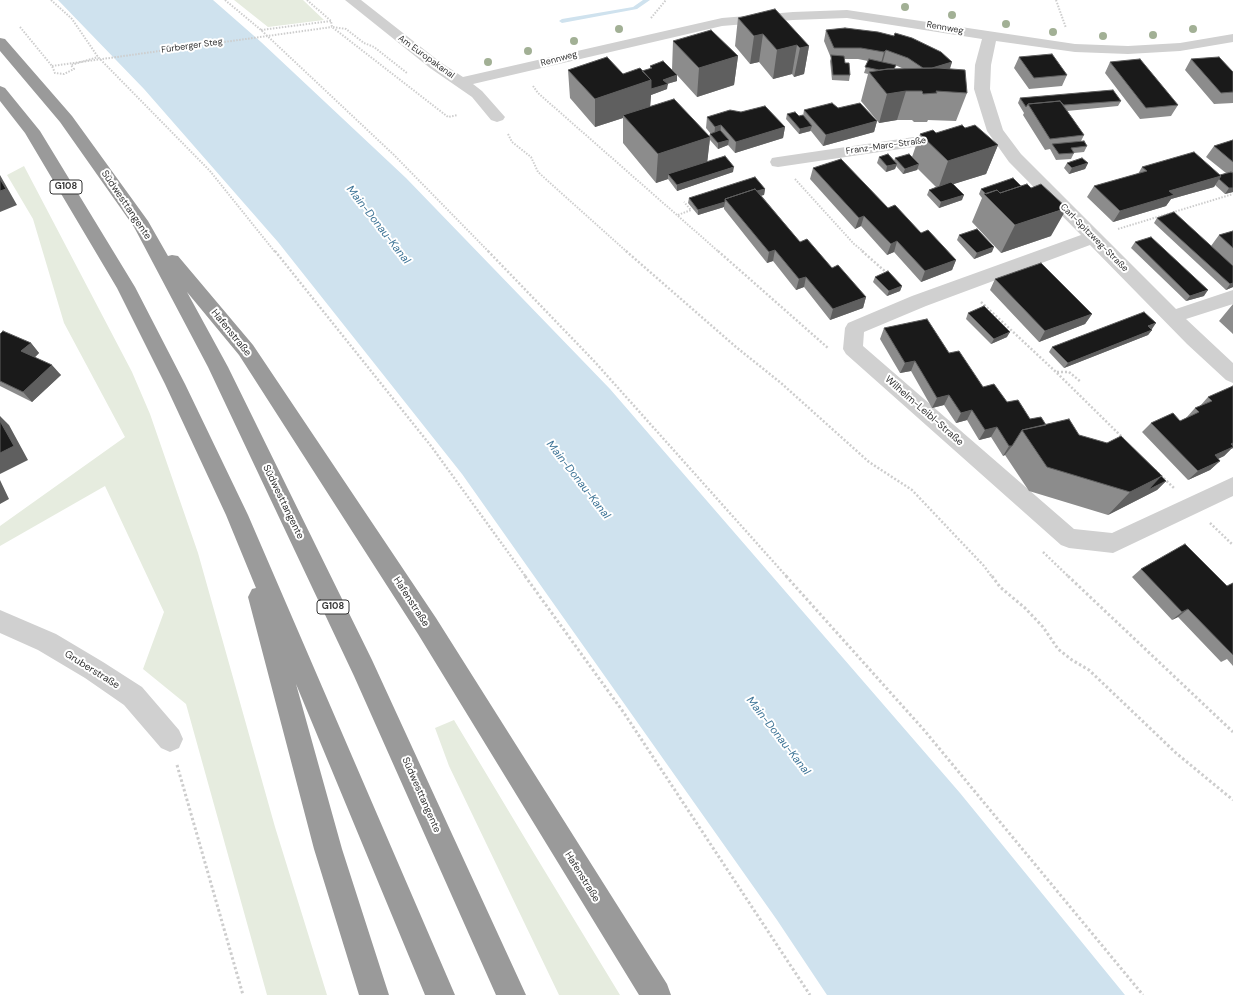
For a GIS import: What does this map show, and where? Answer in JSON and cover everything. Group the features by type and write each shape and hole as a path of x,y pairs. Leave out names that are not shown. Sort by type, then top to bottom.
{"highway":[{"name":"Südwesttangente","path":"3,45 66,119 142,225 218,367 360,660 511,995"},
{"name":"G108","path":"0,91 32,131 126,287 175,384 237,515 440,995"},
{"name":"Hafenstraße","path":"142,225 246,350 427,626 656,995"},
{"path":"237,515 328,849 374,995"}],"street":[{"name":"Am Europakanal","path":"352,0 434,65 477,94 497,117"},
{"name":"Rennweg","path":"461,82 722,22 793,16 847,14 1075,48 1128,50 1172,48 1233,38"},
{"name":"Rennweg","path":"477,94 580,64 657,36"},
{"name":"Carl-Spitzweg-Straße","path":"990,36 984,65 979,133 1015,158 1172,317 1233,375"},
{"name":"Franz-Marc-Straße","path":"778,162 979,133"},
{"name":"Wilhelm-Leibl-Straße","path":"1092,237 919,301 854,328 852,349 1069,538 1112,543 1233,486"},
{"path":"1172,317 1233,297"},
{"name":"Gruberstraße","path":"0,621 47,642 94,670 133,696 170,739"}],"path":[{"path":"51,0 72,19 98,57 210,171 431,446 624,713 810,995"},
{"path":"224,0 261,30 394,155 599,367 924,730 1143,995"},
{"path":"307,0 331,21 332,27 448,117 458,115"},
{"path":"1056,0 1070,40 1075,48"},
{"path":"261,30 331,21"},
{"path":"332,27 346,29 364,43 374,47 407,73"},
{"name":"Fürberger Steg","path":"52,66 332,27"},
{"path":"20,28 52,66 55,73 64,74 74,69 71,65 98,57"},
{"path":"506,130 512,142 531,157 538,172 736,347 781,383 869,462 912,490 974,555 1000,588 1025,608 1043,627 1058,649 1072,660 1089,670 1176,753 1233,800"},
{"path":"778,162 854,244 919,301"},
{"path":"1092,237 1233,194"},
{"path":"678,215 691,210 684,202"},
{"path":"964,284 1124,439"},
{"path":"1056,372 1069,372 1081,382"},
{"path":"1152,467 1233,545"},
{"path":"170,739 242,995"}],"shaded area":[{"path":"234,0 303,0 324,20 268,27"},
{"path":"24,166 132,372 150,414 198,553 275,827 327,995 267,995 186,704 143,669 164,612 105,486 0,546 0,526 125,437 64,323 33,219 7,175"},
{"path":"454,720 620,995 559,995 449,766 435,728"}],"water":[{"name":"Main-Donau-Kanal","path":"58,0 213,0 261,42 406,178 610,389 960,793 1125,995 827,995 777,920 462,474 278,242 144,89"}],"building":[{"path":"775,9 809,46 800,48 797,45 777,50 763,34 754,36 738,18"},
{"path":"845,28 878,32 894,36 895,33 912,38 941,52 952,62 932,68 923,68 908,58 886,50 884,52 861,48 834,48 826,30"},
{"path":"711,30 738,56 699,68 673,41"},
{"path":"1052,54 1067,75 1034,78 1019,57"},
{"path":"831,55 844,56 845,63 849,63 850,75 833,75"},
{"path":"607,57 623,74 640,68 651,80 595,99 568,70"},
{"path":"1219,57 1233,72 1233,92 1221,93 1191,59"},
{"path":"869,59 896,65 894,69 879,70 865,67"},
{"path":"1140,59 1178,105 1146,108 1110,62"},
{"path":"663,61 677,75 663,80 668,84 651,89 651,80 642,71 652,68 650,66"},
{"path":"938,68 965,70 967,93 936,91 937,93 923,94 922,91 906,91 887,94 869,72 888,69"},
{"path":"1113,90 1121,101 1064,105 1060,101 1028,104 1026,107 1020,98"},
{"path":"674,99 710,137 658,154 623,115"},
{"path":"1060,101 1084,135 1050,139 1028,104"},
{"path":"832,103 838,108 860,103 877,121 826,135 804,110"},
{"path":"765,106 785,127 736,142 721,125 715,127 707,117 730,110 741,112"},
{"path":"795,112 799,116 803,115 812,126 800,129 787,114"},
{"path":"962,125 965,128 975,125 998,145 948,161 920,134 933,130 936,133"},
{"path":"720,130 729,140 718,143 710,134"},
{"path":"1233,140 1233,162 1214,146"},
{"path":"1084,141 1087,146 1071,148 1074,153 1059,154 1052,144"},
{"path":"1194,152 1221,176 1169,191 1174,195 1120,211 1094,186 1147,171 1142,167"},
{"path":"888,154 897,164 887,166 879,157"},
{"path":"909,154 919,164 905,169 895,158"},
{"path":"725,156 734,167 677,185 668,174"},
{"path":"1082,158 1088,163 1072,168 1067,163"},
{"path":"841,159 888,208 895,205 921,233 928,230 956,260 925,271 897,241 891,244 864,216 859,218 813,168"},
{"path":"1231,172 1233,173 1233,188 1229,188 1219,179 1221,176 1220,175"},
{"path":"755,177 765,189 757,191 755,189 725,199 725,202 698,210 689,198"},
{"path":"1013,178 1021,186 1000,193 997,190 986,194 981,189"},
{"path":"0,179 6,189 0,191"},
{"path":"951,182 964,195 941,202 929,190"},
{"path":"1027,184 1031,188 1041,184 1067,208 1015,225 984,194 997,190 1000,193"},
{"path":"755,189 800,242 807,239 832,268 838,265 866,297 833,309 806,277 799,279 775,250 769,252 725,199"},
{"path":"1174,212 1233,266 1233,283 1230,284 1157,218"},
{"path":"977,229 994,247 977,253 959,235"},
{"path":"1233,231 1233,248 1219,235"},
{"path":"1151,237 1208,290 1190,296 1135,242"},
{"path":"1041,263 1092,314 1045,331 995,279"},
{"path":"888,271 902,286 889,291 875,277"},
{"path":"984,306 1010,332 994,339 968,313"},
{"path":"1144,312 1156,323 1148,326 1152,330 1068,363 1052,347"},
{"path":"927,319 949,353 959,351 983,387 994,384 1007,402 1018,400 1030,419 1041,417 1046,425 1022,430 1012,446 1009,446 997,427 985,430 972,410 961,413 949,395 937,398 915,361 905,363 884,328"},
{"path":"3,331 31,343 21,351 52,365 23,392 0,381 0,334"},
{"path":"1233,386 1233,443 1231,444 1233,447 1215,455 1220,461 1198,471 1151,423 1173,413 1180,421 1199,412 1195,408 1212,401 1208,397"},
{"path":"1069,419 1079,435 1107,443 1121,436 1162,476 1130,492 1047,467 1022,430"},
{"path":"0,421 14,446 0,453"},
{"path":"1161,476 1166,481 1148,490"},
{"path":"1185,544 1227,586 1233,583 1233,655 1188,609 1182,612 1141,569"}],"waterway":[{"path":"562,21 635,8 647,0"}]}
